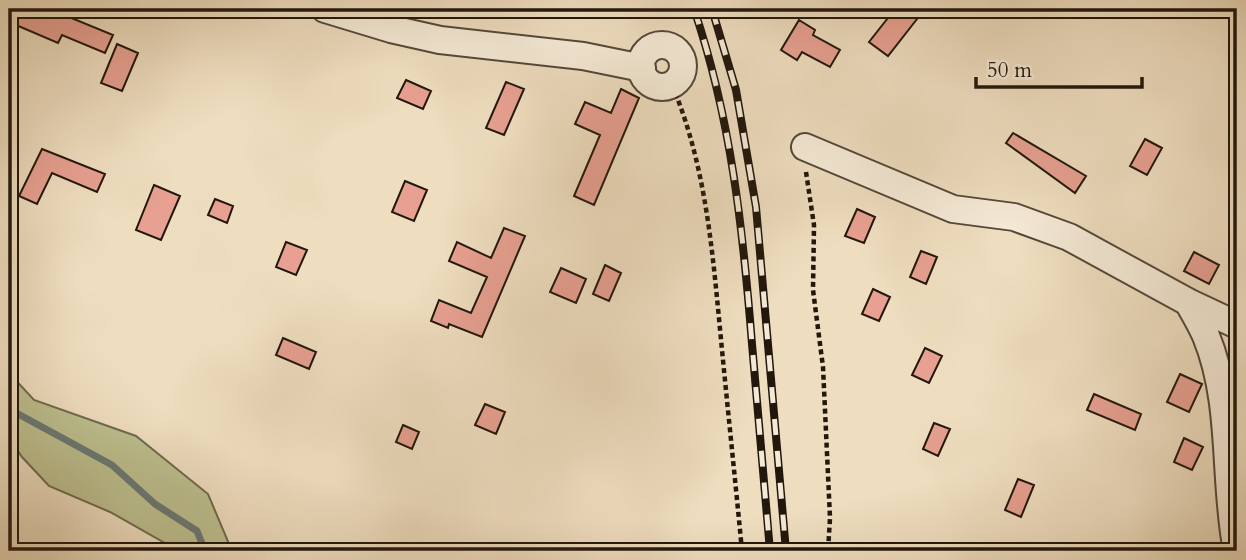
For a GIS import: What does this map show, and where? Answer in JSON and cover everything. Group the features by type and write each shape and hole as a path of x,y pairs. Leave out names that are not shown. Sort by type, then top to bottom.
{"street":[{"path":"325,9 391,29 440,40 583,56 642,68"},
{"path":"663,46 676,51 683,63 681,76 672,85 652,85 643,75 642,61 650,50 663,46"},
{"path":"805,148 953,209 1014,218 1069,237 1188,302 1237,325"},
{"path":"1188,302 1206,336 1223,401 1232,525 1237,551"}],"path":[{"path":"672,85 696,156 703,188 712,248 742,551"},
{"path":"805,148 805,167 814,225 813,290 823,367 830,518 828,551"}],"green space":[{"path":"9,373 34,400 136,436 208,494 232,551 179,551 110,512 49,486 22,457 9,438"}],"building":[{"path":"9,9 59,9 71,14 69,17 113,35 105,53 62,35 58,43 9,22"},
{"path":"895,9 903,9 917,19 888,56 869,42"},
{"path":"799,20 815,30 813,35 840,50 830,67 802,52 797,60 781,50"},
{"path":"117,44 138,53 122,91 101,83"},
{"path":"406,80 431,91 423,109 397,98"},
{"path":"506,82 524,89 504,135 486,128"},
{"path":"621,89 639,98 594,205 574,196 600,135 575,124 585,102 611,113"},
{"path":"1013,133 1086,176 1075,193 1006,143"},
{"path":"1145,139 1162,148 1147,175 1130,166"},
{"path":"42,149 105,174 97,192 52,173 37,204 19,196"},
{"path":"405,181 427,190 414,221 392,212"},
{"path":"154,185 180,196 161,240 136,230"},
{"path":"215,199 233,206 227,223 208,215"},
{"path":"857,209 875,217 864,243 845,236"},
{"path":"504,228 525,236 482,337 449,324 448,328 431,321 439,300 471,313 487,277 449,261 457,242 491,258"},
{"path":"286,242 307,250 296,275 276,267"},
{"path":"921,251 937,257 926,284 910,277"},
{"path":"1194,252 1219,265 1209,284 1184,271"},
{"path":"605,265 621,273 609,301 593,294"},
{"path":"561,268 586,279 576,303 550,292"},
{"path":"873,289 890,297 879,321 862,314"},
{"path":"283,338 316,352 309,369 276,355"},
{"path":"925,348 942,356 929,383 912,375"},
{"path":"1180,374 1202,384 1189,412 1167,402"},
{"path":"1094,394 1141,414 1135,430 1087,410"},
{"path":"485,404 505,412 496,434 475,425"},
{"path":"934,423 950,429 938,456 923,449"},
{"path":"403,425 419,432 412,449 396,442"},
{"path":"1184,438 1203,447 1192,470 1174,462"},
{"path":"1018,479 1034,485 1021,517 1005,510"}],"waterway":[{"path":"9,409 112,465 155,504 197,531 205,551"}],"railway":[{"path":"694,9 717,91 734,175 770,551"},
{"path":"712,9 736,90 756,207 786,551"}]}
